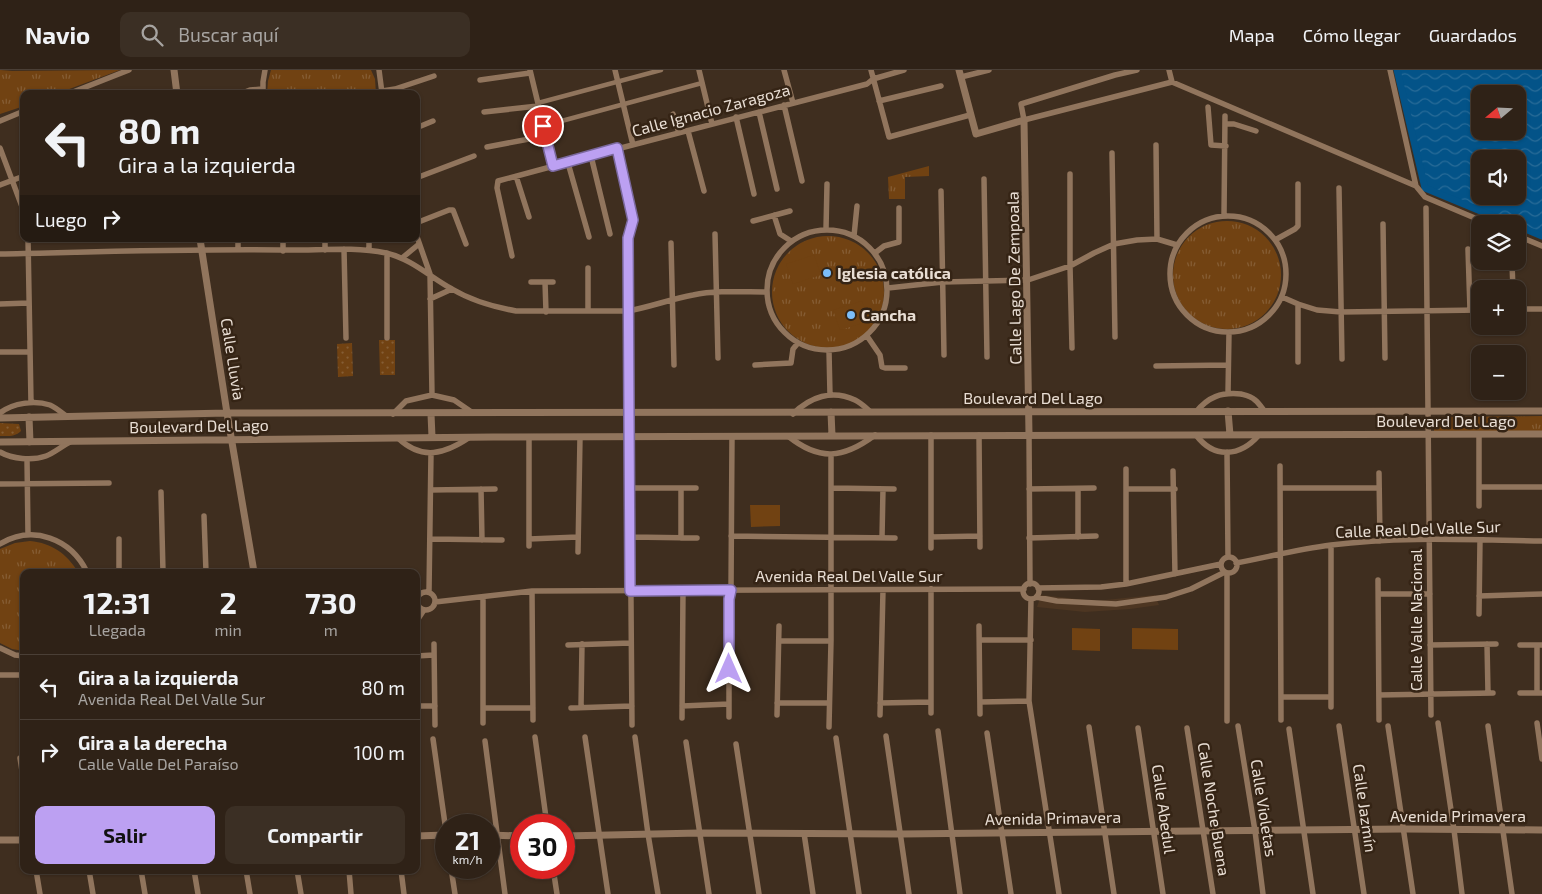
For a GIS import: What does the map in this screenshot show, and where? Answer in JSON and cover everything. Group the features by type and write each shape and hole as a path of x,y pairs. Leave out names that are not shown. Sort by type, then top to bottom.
{"street":[{"path":"78,90 129,70"},
{"path":"174,70 177,90"},
{"path":"263,90 265,70"},
{"path":"380,70 382,90"},
{"path":"615,70 633,145"},
{"path":"484,112 538,104 661,70"},
{"path":"699,70 712,124"},
{"path":"784,70 793,103"},
{"path":"871,70 889,137 970,115"},
{"name":"Calle Ignacio Zaragoza","path":"512,256 496,184 498,182 617,148 867,84 873,79 904,70"},
{"path":"989,70 960,74 976,134 1172,82 1416,186"},
{"path":"1024,120 1021,104 1114,72 1137,70"},
{"path":"1169,70 1172,82"},
{"path":"1390,70 1416,186 1425,197 1471,216"},
{"path":"480,80 530,71 553,166"},
{"path":"388,90 434,76"},
{"path":"543,126 702,83"},
{"path":"879,101 941,86"},
{"path":"784,106 802,181"},
{"path":"1208,108 1211,145 1226,146"},
{"path":"0,120 20,112"},
{"path":"759,112 777,189"},
{"path":"673,114 679,133"},
{"path":"1224,216 1225,116"},
{"path":"736,117 754,194"},
{"name":"Calle Lago De Zempoala","path":"1024,120 1029,435"},
{"path":"420,126 433,121"},
{"path":"1226,124 1234,124 1256,131"},
{"path":"688,131 704,191"},
{"path":"487,147 545,136"},
{"path":"1156,145 1157,239"},
{"path":"0,148 20,201"},
{"path":"617,148 633,220 628,238 632,725"},
{"path":"1112,153 1115,337"},
{"path":"420,176 474,156"},
{"path":"591,156 610,234"},
{"path":"568,162 589,237"},
{"path":"1070,174 1072,348"},
{"path":"516,176 528,217"},
{"path":"0,185 20,177"},
{"path":"984,179 987,358"},
{"path":"826,229 827,184"},
{"path":"1275,240 1298,226 1298,184"},
{"path":"1339,188 1342,359"},
{"path":"941,191 944,355"},
{"path":"854,236 858,206"},
{"path":"875,253 884,246 899,242 899,208"},
{"name":"Calle Valle Nacional","path":"1426,208 1431,715"},
{"path":"420,221 451,209 453,210 466,244"},
{"path":"754,221 790,210"},
{"path":"774,215 780,234 791,241"},
{"path":"1224,216 1247,219 1258,224 1275,240 1282,253 1286,268 1286,282 1282,297 1266,318 1255,326 1229,333 1214,331 1200,326 1187,316 1178,304 1172,290 1169,275 1176,245 1183,236 1196,225 1212,217 1224,216"},
{"path":"1383,224 1385,358"},
{"path":"826,229 841,231 854,236 869,246 884,270 888,288 883,314 876,326 855,344 829,351 808,348 798,343 779,327 768,304 767,292 768,277 780,251 791,241 808,232 826,229"},
{"path":"715,234 718,358"},
{"path":"888,288 943,282 1028,280 1070,266 1114,244 1157,239 1176,245"},
{"path":"1526,239 1542,246"},
{"path":"28,242 31,402"},
{"name":"Calle Lluvia","path":"201,242 254,569"},
{"path":"238,242 238,250"},
{"path":"283,242 283,250"},
{"path":"325,242 325,250"},
{"path":"369,242 369,250"},
{"path":"671,243 674,365"},
{"path":"402,258 420,244 430,274 432,395"},
{"path":"0,254 202,249 325,250 344,248 369,250 402,258 452,289 480,302 516,311 628,311 647,308 694,294 767,292"},
{"path":"344,248 346,338"},
{"path":"1282,297 1318,310 1341,312 1470,310 1468,249"},
{"path":"387,254 387,338"},
{"path":"588,268 588,311"},
{"path":"531,282 553,282"},
{"path":"545,282 546,312"},
{"path":"430,299 452,289"},
{"path":"0,304 29,304"},
{"path":"1298,304 1298,362"},
{"path":"1526,310 1542,309"},
{"path":"1228,393 1229,333"},
{"path":"866,336 880,355 882,367 905,368"},
{"path":"755,365 790,363 793,349 798,343"},
{"path":"829,351 830,395"},
{"path":"0,352 30,352"},
{"path":"1156,366 1228,365"},
{"path":"1196,412 1204,402 1213,397 1228,393 1245,395 1255,399 1265,412"},
{"path":"393,414 406,401 432,395 454,400 473,413"},
{"path":"793,414 803,403 830,395 855,400 871,412"},
{"path":"0,413 31,402 51,405 66,416"},
{"path":"1228,411 1230,435"},
{"name":"Boulevard Del Lago","path":"0,418 227,414 1542,411"},
{"path":"831,412 832,436"},
{"path":"431,414 432,438"},
{"path":"29,417 30,442"},
{"path":"1479,434 1479,506"},
{"name":"Boulevard Del Lago","path":"0,442 471,437 1542,434"},
{"path":"788,436 801,447 831,454 859,447 875,435"},
{"path":"931,435 931,548"},
{"path":"979,435 980,547"},
{"path":"1029,435 1030,584"},
{"path":"1196,435 1207,447 1220,452 1246,448 1259,436"},
{"path":"729,717 732,436"},
{"name":"Boulevard Del Lago","path":"431,453 444,452 471,437"},
{"path":"529,437 529,546"},
{"path":"578,552 580,437"},
{"path":"398,438 406,446 431,453 429,592 435,602 431,608 424,610 420,616"},
{"path":"0,452 11,457 27,459 46,456 71,441"},
{"path":"1227,452 1228,557"},
{"path":"829,727 832,641 831,454"},
{"path":"27,459 28,534"},
{"path":"1280,466 1281,720"},
{"path":"1126,469 1126,584"},
{"path":"1173,471 1175,574"},
{"path":"1379,473 1380,541"},
{"path":"0,484 109,483"},
{"path":"1480,487 1542,487"},
{"path":"630,488 696,488"},
{"path":"681,488 681,538"},
{"path":"832,488 894,489"},
{"path":"1030,488 1094,488"},
{"path":"1280,488 1379,488"},
{"path":"481,489 482,540"},
{"path":"431,490 495,489"},
{"path":"882,538 883,489"},
{"path":"1078,489 1078,537"},
{"path":"1127,489 1174,489"},
{"path":"161,492 163,569"},
{"path":"204,516 206,569"},
{"path":"0,544 9,538 28,534 50,538 69,548 80,558 86,569"},
{"path":"731,536 895,538"},
{"path":"931,537 980,536"},
{"path":"1029,538 1096,536"},
{"path":"529,539 578,537"},
{"path":"630,537 697,538"},
{"path":"119,539 119,569"},
{"path":"430,539 502,540"},
{"name":"Calle Real Del Valle Sur","path":"1236,563 1330,545 1380,541 1430,539 1542,541"},
{"path":"1479,614 1480,540"},
{"path":"1330,545 1331,707"},
{"path":"1228,557 1235,560 1236,563 1236,569 1230,573 1226,572 1166,597 1116,604 1027,598 1024,594 1024,589 1030,584 1036,585 1038,588 1100,587 1126,584 1221,564 1228,557"},
{"path":"1221,564 1222,569 1226,572 1227,720"},
{"path":"1378,580 1379,720"},
{"path":"1038,588 1039,593 1034,598 1029,701 1059,894"},
{"path":"931,589 931,713"},
{"name":"Avenida Real Del Valle Sur","path":"435,602 532,591 1024,589"},
{"path":"880,715 883,590"},
{"path":"532,591 533,720"},
{"path":"682,718 683,591"},
{"path":"420,594 429,592"},
{"path":"1379,594 1430,594"},
{"path":"1479,596 1542,594"},
{"path":"483,597 483,723"},
{"path":"420,606 424,610"},
{"path":"777,716 780,626"},
{"path":"979,626 980,714"},
{"path":"980,640 1031,640"},
{"path":"780,641 832,641"},
{"path":"568,645 631,643"},
{"path":"434,644 435,725"},
{"path":"581,707 582,644"},
{"path":"1379,695 1491,693 1487,644"},
{"path":"1430,645 1496,644"},
{"path":"1520,645 1539,645 1540,693 1520,693"},
{"path":"0,648 20,656"},
{"path":"420,656 434,655"},
{"path":"0,675 20,675"},
{"path":"1281,697 1331,697"},
{"path":"980,702 1029,701"},
{"path":"880,702 931,702"},
{"path":"777,703 829,703"},
{"path":"682,706 729,704"},
{"path":"420,706 435,706"},
{"path":"571,708 632,706"},
{"path":"484,708 532,708"},
{"path":"1438,723 1462,894"},
{"path":"1537,723 1542,759"},
{"name":"Calle Violetas","path":"1238,726 1263,894"},
{"name":"Calle Jazmín","path":"1339,726 1364,894"},
{"path":"1388,726 1413,894"},
{"path":"1488,726 1512,894"},
{"path":"1089,727 1114,894"},
{"name":"Calle Abedul","path":"1138,728 1163,894"},
{"name":"Calle Noche Buena","path":"1187,728 1213,894"},
{"path":"1289,729 1313,894"},
{"path":"938,731 960,894"},
{"path":"987,733 1011,894"},
{"path":"886,736 909,894"},
{"path":"535,737 546,814"},
{"path":"635,737 658,894"},
{"path":"586,738 598,835 608,894"},
{"path":"836,738 859,894"},
{"path":"433,739 444,814"},
{"path":"485,741 491,814"},
{"path":"686,742 709,894"},
{"path":"736,744 759,894"},
{"name":"Avenida Primavera","path":"575,836 699,833 900,834 1154,830 1542,830"},
{"path":"804,833 813,894"},
{"path":"420,836 435,835"},
{"path":"0,840 20,840"},
{"path":"500,869 505,894"},
{"path":"37,874 40,894"},
{"path":"90,874 93,894"},
{"path":"142,874 145,894"},
{"path":"195,874 198,894"},
{"path":"247,874 250,894"},
{"path":"298,874 301,894"},
{"path":"349,874 351,894"},
{"path":"402,874 404,894"},
{"path":"453,879 455,894"},
{"path":"555,879 557,894"}],"shaded area":[{"path":"1041,595 1095,601 1155,595 1159,605 1085,612 1037,607"}],"green space":[{"path":"0,70 120,70 67,90 20,90 20,107 0,114"},
{"path":"271,70 371,70 375,79 376,90 267,90"},
{"path":"929,166 929,176 905,177 905,199 889,199 888,177"},
{"path":"1227,221 1237,222 1257,230 1265,237 1272,245 1280,265 1280,285 1272,305 1265,313 1257,320 1237,328 1227,329 1217,328 1197,320 1189,313 1182,305 1174,285 1173,275 1174,265 1182,245 1189,237 1197,230 1217,222"},
{"path":"828,236 839,237 849,241 867,253 879,271 883,281 883,303 879,313 867,331 849,343 839,347 828,348 817,347 807,343 789,331 777,313 773,303 772,292 773,281 777,271 789,253 807,241 817,237"},
{"path":"814,255 821,275 793,284 786,264"},
{"name":"Cancha","path":"862,301 869,321 840,330 833,310"},
{"path":"379,340 395,340 395,375 380,375"},
{"path":"352,343 353,376 338,377 337,344"},
{"path":"1542,416 1542,431 1434,432 1434,417"},
{"path":"0,423 19,424 21,431 14,435 0,436"},
{"path":"750,505 780,505 780,526 751,527"},
{"path":"30,541 45,544 58,550 76,569 20,569 20,650 12,649 0,643 0,549 15,543"},
{"path":"1072,628 1100,629 1100,651 1072,650"},
{"path":"1132,628 1178,629 1178,650 1132,649"}],"water":[{"path":"1398,70 1542,70 1542,236 1526,229 1526,215 1490,215 1425,188"}],"waterway":[{"path":"1397,70 1425,188 1490,215"},
{"path":"1526,229 1542,236"}],"place":[{"name":"Iglesia católica","path":"827,273"},
{"name":"Cancha","path":"851,315"}],"route":[{"path":"543,126 553,166 617,148 633,220 628,238 630,591 731,590 729,599 729,669"}]}
